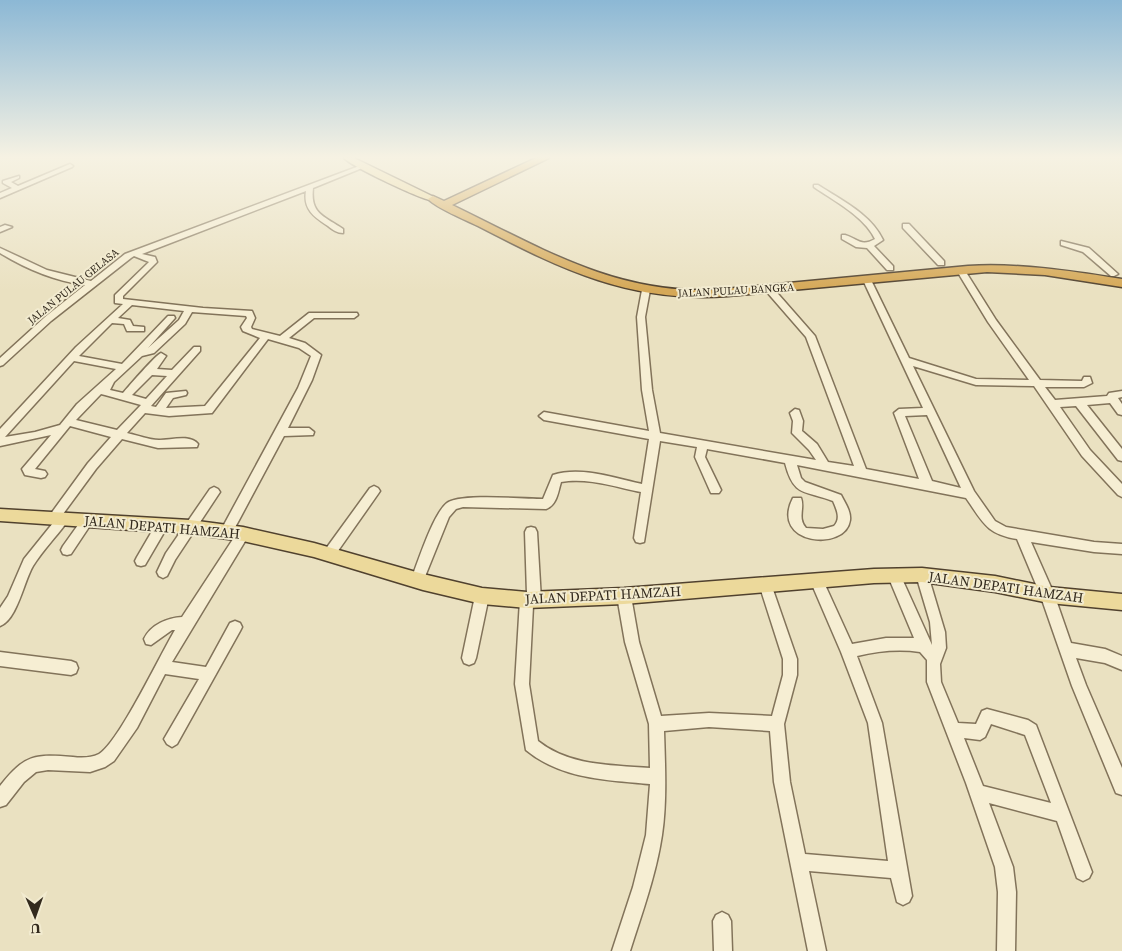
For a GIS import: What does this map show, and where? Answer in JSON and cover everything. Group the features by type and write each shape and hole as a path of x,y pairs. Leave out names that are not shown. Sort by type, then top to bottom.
{"highway":[{"name":"JALAN PULAU BANGKA","path":"450,202 510,238 581,271 646,290 687,294 768,289 890,268 1005,260 1119,277"},
{"name":"JALAN PULAU BANGKA","path":"452,202 590,264 678,286 840,278 868,280 961,270 1011,269 1119,277"}],"main road":[{"name":"JALAN DEPATI HAMZAH","path":"0,515 190,527 243,534 329,554 417,580 482,596 530,600 624,596 816,580 922,575 1047,594 1122,602"}],"street":[{"name":"JALAN PULAU GELASA","path":"0,363 48,319 120,262 134,254 270,202"},
{"path":"309,202 314,213 340,231"},
{"path":"839,202 864,220 873,230 878,240 869,246 859,245 845,237"},
{"path":"906,226 941,263"},
{"path":"1064,243 1086,250 1119,277"},
{"path":"869,246 890,268"},
{"path":"0,250 36,269 67,280 92,284"},
{"path":"134,254 152,259 153,262 119,295 118,301 249,313 251,318 246,330 306,348 316,355 313,368 246,498 226,532"},
{"path":"0,258 13,257"},
{"path":"961,270 984,311 1035,383 1053,404 1086,452 1122,492"},
{"path":"868,280 970,494 991,524 1003,532 1022,536 1094,547 1122,549"},
{"path":"768,289 804,327 810,336 861,471"},
{"path":"640,538 655,437 647,390 641,317 646,290"},
{"path":"0,436 72,358 131,302"},
{"path":"138,353 151,351 182,322 190,309"},
{"path":"282,340 312,315 354,315"},
{"path":"41,474 29,472 28,469 66,425 171,318"},
{"path":"110,320 127,322 130,328 141,329"},
{"path":"122,366 125,368 104,391 126,396 159,411 208,410 265,337"},
{"path":"0,620 13,599 28,563 59,519 87,473 118,435 197,349"},
{"path":"126,396 150,371 161,356"},
{"path":"72,358 122,366"},
{"path":"906,360 976,382 1084,384 1087,383 1087,379"},
{"path":"150,371 176,374"},
{"path":"159,411 170,395 182,393"},
{"path":"1053,404 1080,403 1117,396 1122,411"},
{"path":"1080,403 1122,457"},
{"path":"927,484 899,413 930,411"},
{"path":"795,412 798,421 797,433 807,439 817,451 824,465"},
{"path":"544,416 655,437 861,471 970,494"},
{"path":"0,442 35,436 66,425 158,444 181,442 193,444"},
{"path":"280,432 309,432"},
{"path":"703,445 700,457 715,490"},
{"path":"790,460 793,477 804,488 837,498 845,515 840,531 833,534 803,532 795,522 794,515 797,501"},
{"path":"1107,476 1122,475"},
{"path":"417,580 444,514 452,505 463,502 546,504 552,497 553,484 557,478 562,476 590,478 646,489"},
{"path":"329,554 374,491"},
{"path":"163,572 214,492"},
{"path":"67,550 88,521"},
{"path":"141,561 162,525"},
{"path":"532,532 530,600 522,684 530,745 547,758 562,764 658,777"},
{"path":"0,799 14,781 31,766 44,763 85,766 109,756 137,715 161,667 243,534"},
{"path":"1022,536 1047,594 1065,649 1122,787"},
{"path":"922,575 930,598 939,640 939,648 932,667 934,682 999,851 1006,879 1006,951"},
{"path":"894,576 924,646 934,658"},
{"path":"816,580 848,651 875,723 903,896"},
{"path":"765,584 790,659 790,675 777,724 782,782 817,951"},
{"path":"469,658 482,596"},
{"path":"621,951 642,887 654,835 658,777 656,724 632,642 624,596"},
{"path":"151,640 168,624 187,623"},
{"path":"172,739 235,627"},
{"path":"848,651 876,644 904,642 924,646"},
{"path":"1065,649 1105,656 1122,663"},
{"path":"0,659 71,668"},
{"path":"161,667 210,674"},
{"path":"953,730 980,732 987,716 1028,726 1063,814 1083,872"},
{"path":"656,724 709,720 777,724"},
{"path":"977,792 1063,814"},
{"path":"798,862 898,870"},
{"path":"722,921 723,951"}]}
